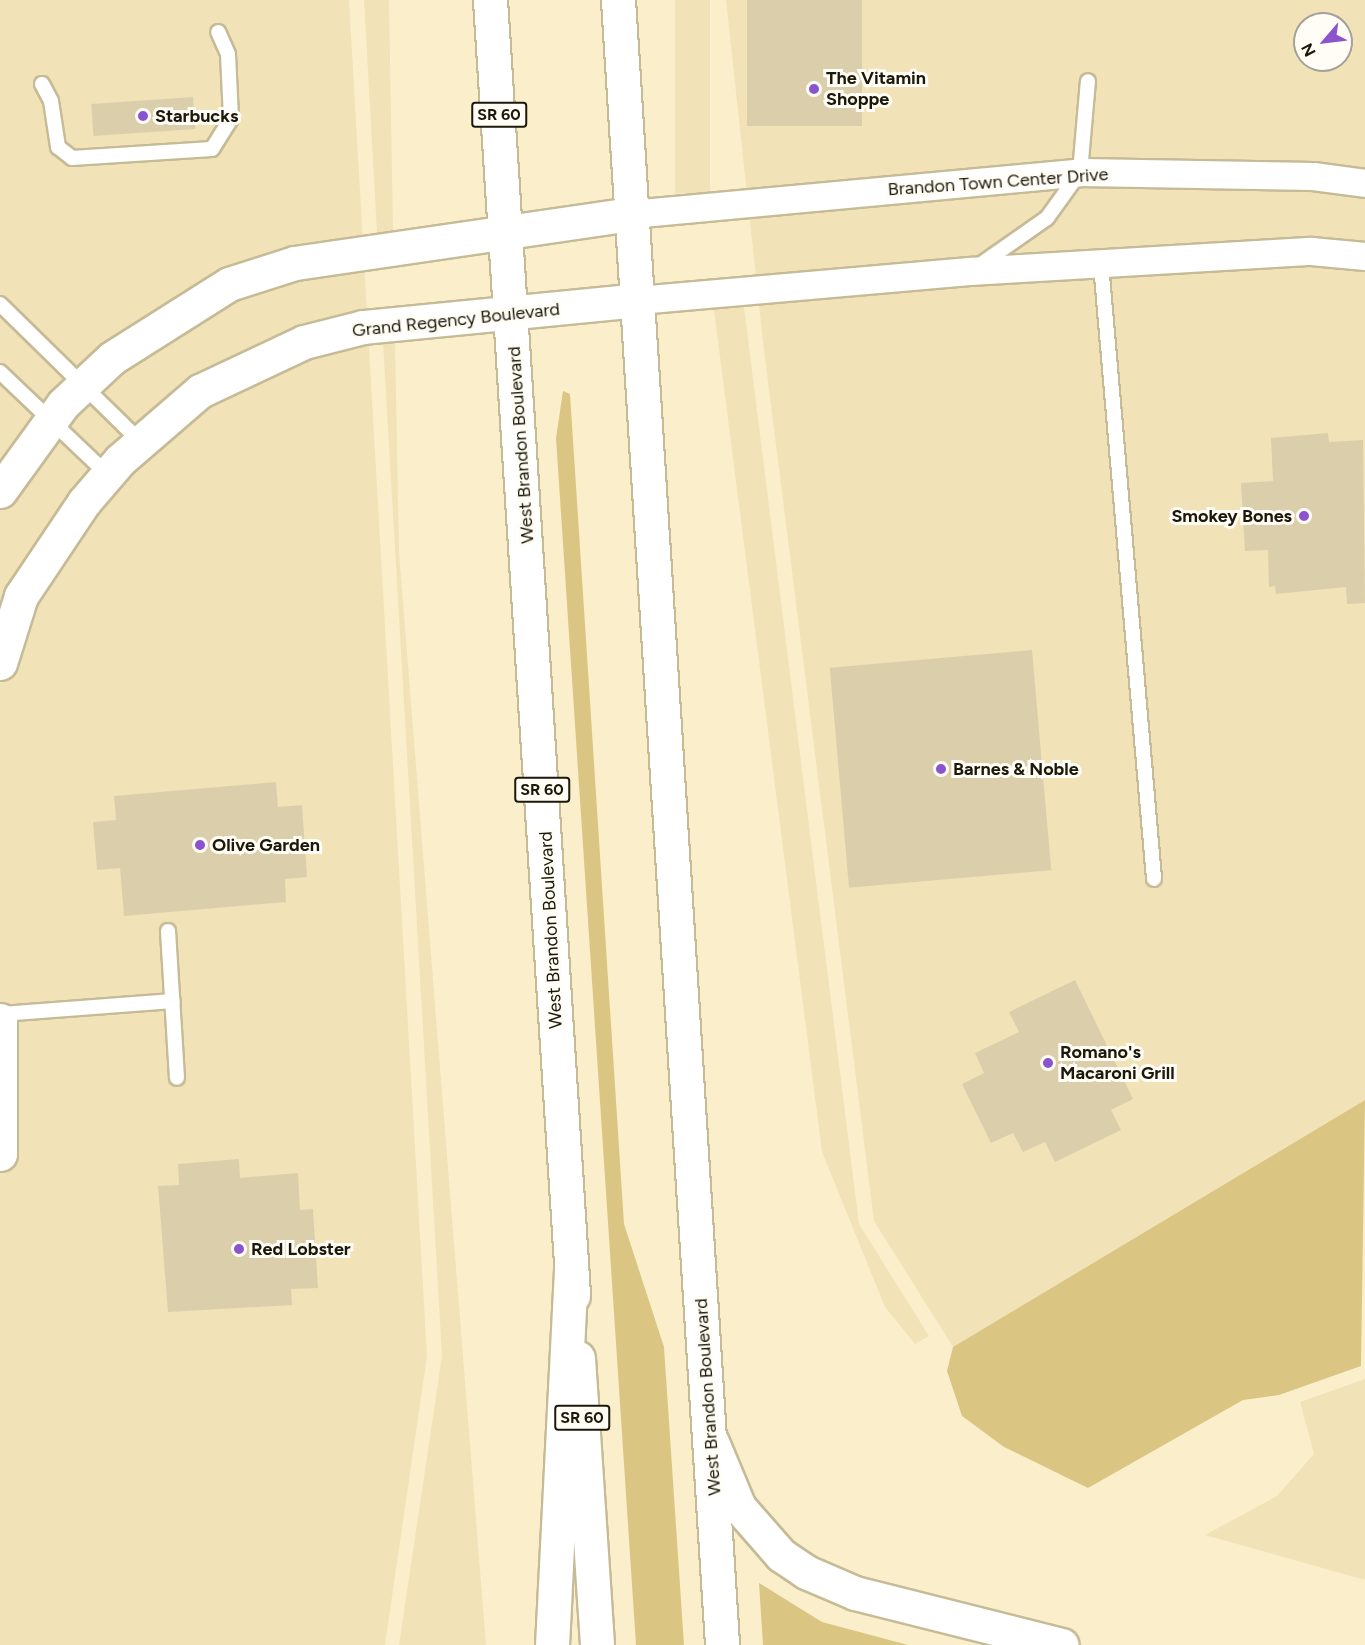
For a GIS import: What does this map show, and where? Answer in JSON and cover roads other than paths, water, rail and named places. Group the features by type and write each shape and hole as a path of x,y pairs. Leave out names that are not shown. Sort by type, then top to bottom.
{"main road":[{"name":"West Brandon Boulevard","path":"490,0 508,229 597,1645"},
{"name":"West Brandon Boulevard","path":"618,0 712,1442 722,1645"},
{"path":"0,491 50,420 83,386 168,319 229,284 295,263 508,229 631,214"},
{"name":"Grand Regency Boulevard","path":"0,663 21,596 108,475 140,441 200,391 304,342 363,327 637,300"},
{"path":"0,1020 0,1154"},
{"path":"552,1645 572,1267"},
{"path":"712,1442 739,1507 781,1555 806,1572 855,1593 1062,1645"}],"street":[{"name":"Brandon Town Center Drive","path":"631,214 1080,172 1313,176 1365,183"},
{"path":"637,300 970,272 1101,264 1311,252 1365,256"}],"lane":[{"path":"42,84 51,101 58,147 72,158 212,149 231,118 228,54 218,32"},
{"path":"970,272 1047,218 1080,172 1088,81"},
{"path":"1101,264 1154,879"},
{"path":"0,304 140,441"},
{"path":"0,372 108,475"},
{"path":"168,930 177,1078"},
{"path":"0,1014 172,1002"}],"place":[{"name":"The Vitamin Shoppe","path":"814,89"},
{"name":"Starbucks","path":"143,116"},
{"name":"Smokey Bones","path":"1304,516"},
{"name":"Barnes & Noble","path":"941,769"},
{"name":"Olive Garden","path":"200,845"},
{"name":"Romano's Macaroni Grill","path":"1048,1063"},
{"name":"Red Lobster","path":"239,1249"}]}
